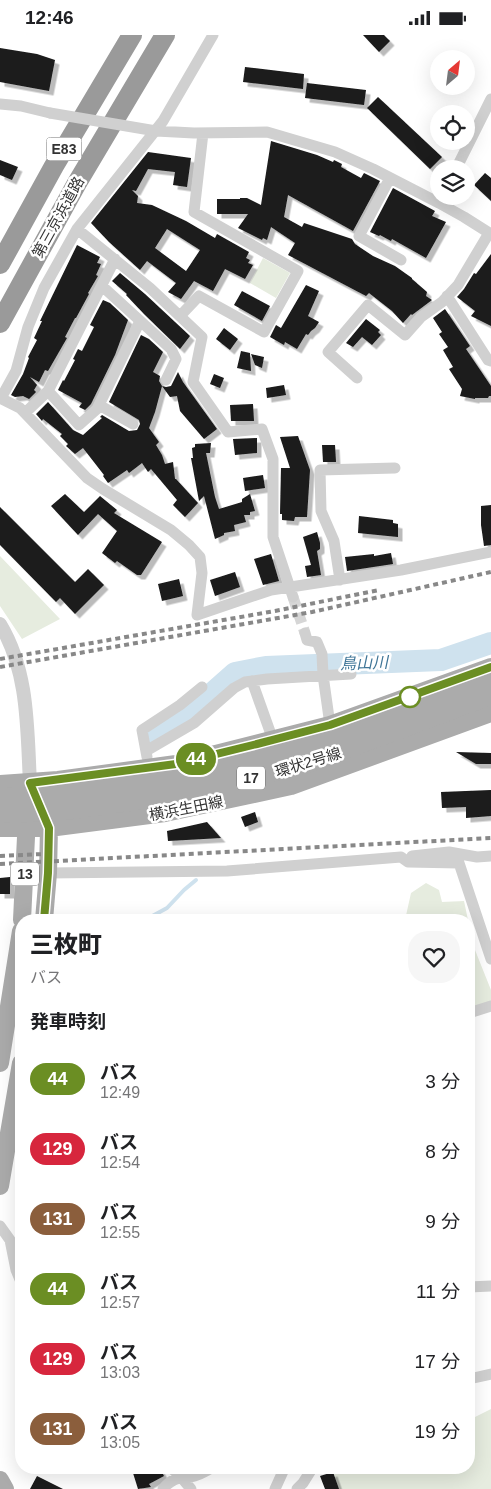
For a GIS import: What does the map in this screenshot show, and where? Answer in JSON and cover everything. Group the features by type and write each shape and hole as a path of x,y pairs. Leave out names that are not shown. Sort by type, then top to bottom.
{"highway":[{"name":"第三京浜道路","path":"0,264 54,166 132,35"},
{"name":"第三京浜道路","path":"0,323 77,183 165,35"},
{"path":"0,244 22,207 54,166"}],"main road":[{"path":"0,785 30,783 147,759 176,764 330,725 491,667"},
{"name":"環状2号線","path":"0,797 56,795 161,781 255,759 333,738 491,680"},
{"name":"環状2号線","path":"0,813 58,811 158,798 305,765 491,697"},
{"name":"横浜生田線","path":"0,828 49,828 165,813 291,786 491,713"},
{"name":"13","path":"22,914 30,783"},
{"name":"13","path":"45,914 49,828"},
{"path":"0,1063 15,969"},
{"path":"0,1186 15,1098"},
{"path":"0,1480 5,1489"}],"street":[{"path":"213,35 183,89 156,131 77,229 44,288 28,327 16,371 1,398 20,408 87,478 171,530 200,557 202,573 197,615 271,590 292,593 340,580 491,552"},
{"path":"460,160 491,99"},
{"path":"0,104 21,106 50,113 156,131 203,133 266,132 335,152 430,195"},
{"path":"180,316 199,295 264,332 298,271 194,212 203,133"},
{"path":"390,178 359,236 401,260"},
{"path":"357,378 328,352 368,305 405,335 421,317 447,297 458,285 490,234 448,205"},
{"path":"77,229 150,288 202,337 193,382 228,432 262,429 273,459 273,537 292,593"},
{"path":"24,413 48,391 115,259"},
{"path":"102,286 171,349 176,359 166,380"},
{"path":"447,297 488,360 491,361"},
{"path":"48,391 79,425 99,405 140,321"},
{"path":"99,405 133,423"},
{"path":"340,580 334,541 321,511 320,470 395,468"},
{"path":"0,624 10,642 21,676 30,783 49,828"},
{"path":"305,633 307,640 317,642 322,654 330,725"},
{"path":"202,687 180,705 142,730 147,759 194,723 234,688 245,682 351,674"},
{"path":"252,681 273,740"},
{"path":"48,873 228,871 449,852 477,857 491,856"},
{"path":"401,857 408,862 459,863 491,959"},
{"path":"475,1011 491,1006"},
{"path":"0,1226 10,1240 15,1265"},
{"path":"475,1287 491,1286"},
{"path":"475,1378 491,1374"},
{"path":"178,1474 191,1489"},
{"path":"163,1489 170,1482 182,1477 200,1474"},
{"path":"275,1489 282,1474"},
{"path":"297,1489 309,1474"}],"shaded area":[{"path":"263,258 290,273 276,298 250,283"},
{"path":"0,556 60,619 22,639 0,606"},
{"path":"426,883 439,890 442,902 464,901 467,914 406,914 411,893"},
{"path":"475,950 491,990 491,1002 475,1007"},
{"path":"491,1409 491,1489 339,1489 334,1474 475,1474 475,1417"}],"building":[{"path":"363,35 384,35 390,41 379,52"},
{"path":"0,48 37,54 55,60 49,91 0,82"},
{"path":"245,67 304,74 303,89 243,82"},
{"path":"307,83 366,90 364,105 305,98"},
{"path":"378,97 430,146 430,150 435,150 442,157 439,160 430,160 430,169 367,108"},
{"path":"271,141 333,162 334,160 342,164 341,167 361,178 364,173 380,181 353,231 288,195 284,217 302,227 304,223 352,239 355,244 373,256 395,266 412,278 427,292 426,296 432,300 411,314 403,323 392,311 369,293 366,296 288,255 295,243 271,227 267,240 263,238 262,240 238,228 248,214 217,214 217,199 247,198 261,205"},
{"path":"148,152 191,158 187,187 173,185 175,172 148,169 136,191 132,190 138,196 137,203 152,205 186,221 215,238 217,234 249,252 246,258 250,260 248,263 253,265 245,279 225,269 213,291 194,281 181,299 168,292 176,283 147,261 140,270 91,223","holes":["167,229 200,250 186,271 155,248"]},
{"path":"0,160 18,167 12,180 0,175"},
{"path":"485,173 491,178 491,201 475,186"},
{"path":"393,188 435,211 432,216 446,222 426,258 392,239 391,241 370,232"},
{"path":"77,245 100,257 97,263 101,264 96,275 98,276 48,371 45,370 39,382 30,377 37,385 34,390 36,392 29,399 23,396 15,397 11,395 23,374 28,357 37,340 34,338 42,321 40,321"},
{"path":"491,254 491,326 471,316 475,311 457,297 474,273 476,274"},
{"path":"120,273 190,336 180,349 112,281"},
{"path":"306,285 319,291 308,316 319,322 308,335 306,334 297,349 285,342 284,345 270,337 276,325 281,328"},
{"path":"242,291 270,306 262,321 234,305"},
{"path":"103,300 110,303 128,320 115,355 91,404 85,410 79,407 82,403 58,390 75,360 73,359 78,349 82,351 94,327 90,325"},
{"path":"445,309 470,346 466,349 491,386 491,396 488,398 475,399 460,396 462,389 449,369 453,367 443,350 448,347 439,334 442,332 433,318"},
{"path":"366,319 380,330 378,332 381,335 372,345 362,337 353,347 346,343"},
{"path":"224,328 238,339 230,350 216,339"},
{"path":"141,335 149,339 163,352 153,372 160,376 159,381 162,386 149,428 159,442 156,445 165,464 173,462 175,479 198,503 185,517 173,505 177,500 151,469 148,472 142,463 129,473 127,470 108,483 83,448 75,454 66,446 68,444 60,436 62,434 43,419 42,421 36,414 48,402 73,430 83,435 102,418 100,417 102,415 129,431 137,430 140,424 139,420 109,402"},
{"path":"241,351 250,353 251,371 237,368"},
{"path":"251,354 264,357 262,368 255,365"},
{"path":"178,372 183,382 217,429 204,439 180,411 177,396 170,397 162,386 171,386"},
{"path":"214,374 224,378 220,388 210,384"},
{"path":"284,385 286,395 267,398 266,388"},
{"path":"253,404 254,421 231,421 230,405"},
{"path":"298,436 310,470 307,517 295,517 294,521 282,520 282,514 280,514 281,468 290,468 280,437"},
{"path":"257,438 257,453 235,455 233,439"},
{"path":"211,443 210,453 206,453 219,509 242,502 242,499 250,494 255,511 250,512 250,515 244,515 246,522 234,525 235,531 224,533 224,535 215,539 204,496 199,501 191,458 193,458 192,448 195,447 195,444"},
{"path":"322,445 335,445 336,462 323,462"},
{"path":"263,475 265,488 245,491 243,478"},
{"path":"65,494 84,512 100,496 117,510 114,513 162,542 141,575 137,575 117,561 115,563 102,553 117,531 98,514 78,535 51,506"},
{"path":"491,505 491,545 484,546 481,506"},
{"path":"0,507 75,582 88,569 104,585 75,614 60,598 56,602 0,545"},
{"path":"359,516 393,520 393,523 398,524 398,537 358,533"},
{"path":"317,532 320,543 320,549 317,551 321,575 307,577 305,566 311,565 303,537"},
{"path":"391,553 393,564 347,571 345,557 374,554 374,556"},
{"path":"271,554 279,581 263,585 254,559"},
{"path":"235,572 240,587 215,596 210,580"},
{"path":"179,579 183,596 162,601 158,584"},
{"path":"456,752 491,753 491,764 476,764"},
{"path":"491,790 491,816 466,818 466,807 442,808 441,792"},
{"path":"255,812 258,822 245,827 241,817"},
{"path":"207,822 221,838 168,841 167,831"},
{"path":"10,877 10,894 0,894 0,878"},
{"path":"133,1474 163,1474 164,1476 149,1484 151,1487 138,1489"},
{"path":"334,1474 339,1489 325,1489 320,1476"},
{"path":"37,1476 63,1489 30,1489"}],"waterway":[{"name":"鳥山川","path":"152,736 192,711 235,673 266,667 441,660 491,643"},
{"path":"156,914 167,908 196,880"}],"tunnel":[{"path":"293,597 305,633"}],"railway":[{"path":"0,667 312,612 491,572"},
{"path":"0,659 275,611 379,590"},
{"path":"0,864 491,838"},
{"path":"0,856 44,854"}],"bus line":[{"name":"44","path":"45,914 49,828 30,783 176,764 257,744 330,725 491,667"}]}
